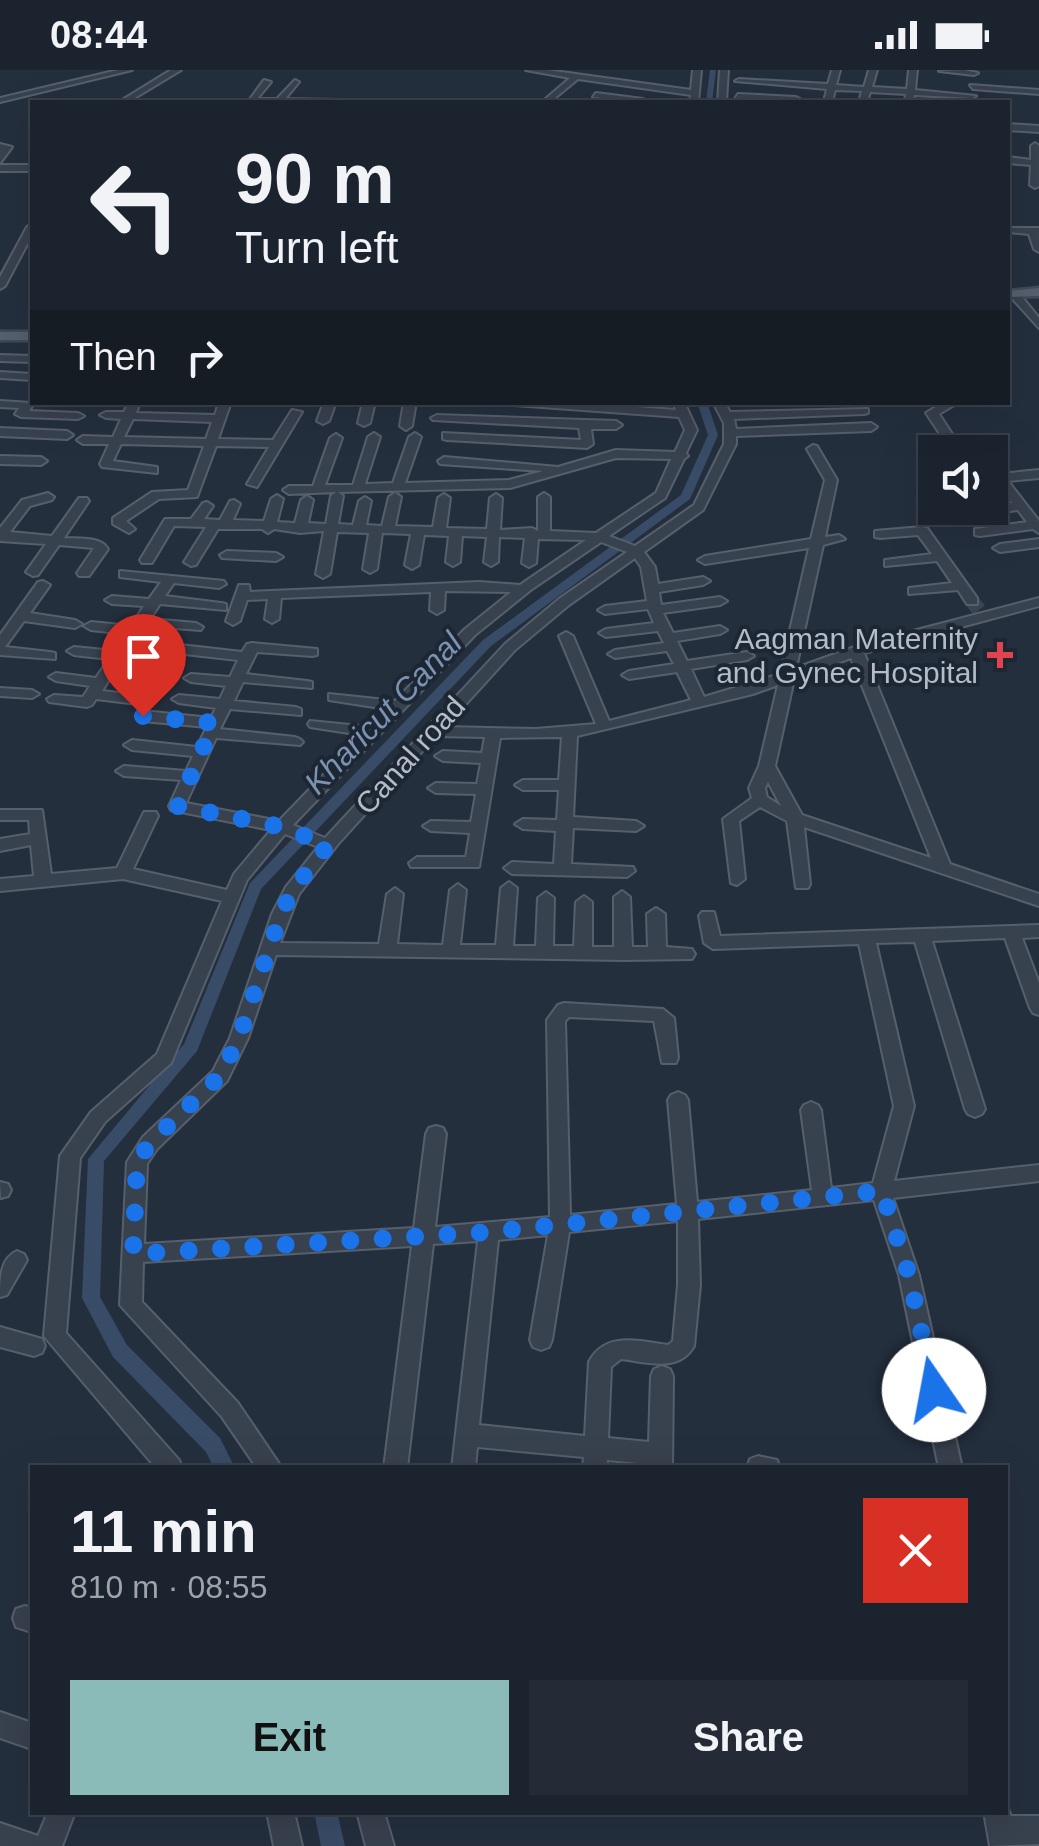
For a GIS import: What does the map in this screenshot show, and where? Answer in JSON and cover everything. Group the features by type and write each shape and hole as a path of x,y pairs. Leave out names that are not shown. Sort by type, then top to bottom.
{"main road":[{"path":"1010,294 1039,292"},
{"path":"0,338 30,338"}],"street":[{"path":"0,100 128,70"},
{"path":"126,100 177,70"},
{"path":"134,100 184,70"},
{"path":"530,70 695,98 697,70"},
{"path":"722,100 724,70"},
{"path":"796,92 804,70"},
{"path":"828,100 836,70"},
{"path":"863,100 873,70"},
{"path":"943,72 974,72 973,92"},
{"path":"1011,98 1017,73"},
{"path":"548,100 574,75"},
{"path":"910,97 912,75 1011,98 1039,92"},
{"path":"253,100 267,82"},
{"path":"281,100 296,82"},
{"path":"796,92 741,82 773,87 796,92 831,86 910,97 973,92"},
{"path":"738,100 739,96 773,87"},
{"path":"644,100 656,90"},
{"path":"596,95 635,100"},
{"path":"1010,127 1039,129"},
{"path":"0,146 8,148 0,160"},
{"path":"1035,146 1035,185"},
{"path":"1010,160 1037,163"},
{"path":"0,168 30,168"},
{"path":"0,269 30,217"},
{"path":"1011,230 1033,229 1039,249"},
{"path":"0,286 30,234"},
{"path":"1010,294 1039,325"},
{"path":"0,358 30,359"},
{"path":"0,376 30,377"},
{"path":"0,404 27,405 21,414 78,416"},
{"path":"134,405 106,464 153,470"},
{"path":"129,529 118,522 156,495 193,494 224,405"},
{"path":"323,421 329,405"},
{"path":"364,423 368,405"},
{"path":"370,569 397,492 410,432 410,405"},
{"path":"168,1465 55,1336 70,1156 98,1117 164,1058 230,897 285,829 470,632 523,589 662,495 691,430 681,408 598,405"},
{"path":"947,435 932,413 948,405"},
{"path":"252,484 296,412"},
{"path":"725,417 864,412"},
{"path":"106,415 219,418"},
{"path":"725,417 871,427"},
{"name":"Canal road","path":"268,1465 230,1410 131,1306 137,1162 150,1143 220,1076 292,891 324,844 510,646 634,550 700,506 725,417"},
{"path":"437,418 616,425"},
{"path":"585,425 594,462"},
{"path":"0,432 67,435"},
{"path":"447,436 587,444"},
{"path":"358,487 374,437"},
{"path":"318,488 336,438"},
{"path":"83,440 277,444"},
{"path":"813,449 831,480 790,676 757,788 760,800 795,818 942,864 1039,900"},
{"path":"268,528 283,494 318,488 358,487 397,492 510,484 630,452 682,456"},
{"path":"0,460 41,461"},
{"path":"444,461 571,470"},
{"path":"1008,490 1039,474"},
{"path":"1008,490 1039,498"},
{"path":"1008,491 1037,527"},
{"path":"324,574 337,496"},
{"path":"0,536 26,503 48,497"},
{"path":"529,563 544,497"},
{"path":"439,531 444,498"},
{"path":"492,562 496,498"},
{"path":"300,530 307,500"},
{"path":"33,572 82,501"},
{"path":"358,530 365,501"},
{"path":"191,562 234,504"},
{"path":"194,524 207,506"},
{"path":"147,560 170,522 300,530 600,536 634,550 648,566 654,601 700,703"},
{"path":"980,532 1037,527"},
{"path":"227,555 275,563 284,529"},
{"path":"412,566 418,531"},
{"path":"453,562 456,531"},
{"path":"880,534 922,531 978,610"},
{"path":"0,536 99,545 101,549 84,573"},
{"path":"705,560 839,538"},
{"path":"1000,548 1039,542"},
{"path":"890,563 939,557"},
{"path":"125,574 218,584"},
{"path":"54,699 87,702 169,580"},
{"path":"654,601 703,581"},
{"path":"44,585 12,619 0,648 50,656"},
{"path":"914,591 960,586"},
{"path":"437,610 438,588"},
{"path":"234,622 242,592 315,600 355,598 398,589 483,593 523,589"},
{"path":"396,610 398,589"},
{"path":"272,618 275,595"},
{"path":"112,600 221,607"},
{"path":"605,610 654,601 720,601"},
{"path":"432,731 570,732 604,726 790,676 978,610 1039,602"},
{"path":"12,619 75,624"},
{"path":"91,626 117,657 145,708 212,728 296,742"},
{"path":"56,677 196,627"},
{"path":"615,654 668,637 720,630"},
{"path":"606,633 668,637"},
{"path":"566,636 604,726"},
{"path":"312,652 252,647 178,806 285,829 324,844"},
{"path":"74,651 117,657 247,657"},
{"path":"856,652 942,864"},
{"path":"630,675 747,656"},
{"path":"117,657 170,678"},
{"path":"191,678 307,685"},
{"path":"0,692 32,694"},
{"path":"334,697 398,706"},
{"path":"179,700 296,712"},
{"path":"315,724 373,732"},
{"path":"562,870 570,732"},
{"path":"417,863 473,863 492,734"},
{"path":"132,745 202,752"},
{"path":"443,756 489,758"},
{"path":"766,766 795,818 802,884"},
{"path":"124,771 190,776"},
{"path":"523,784 566,785"},
{"path":"436,788 484,790"},
{"path":"737,878 731,819 760,800"},
{"path":"0,816 36,814 43,879"},
{"path":"123,873 150,816"},
{"path":"523,824 636,826"},
{"path":"431,826 478,828"},
{"path":"0,844 39,838"},
{"path":"512,868 627,871"},
{"path":"0,885 123,873 230,897"},
{"path":"504,952 509,888"},
{"path":"451,951 458,890"},
{"path":"387,950 394,894"},
{"path":"622,896 622,954"},
{"path":"544,952 546,898"},
{"path":"583,953 584,902"},
{"path":"656,914 657,954"},
{"path":"708,916 713,943 1039,931"},
{"path":"1012,932 1039,1008"},
{"path":"866,937 904,1106 882,1191 909,1275 950,1465"},
{"path":"922,937 976,1109"},
{"path":"269,949 686,954"},
{"path":"541,1340 560,1226 556,1020 564,1010 657,1014 665,1018 669,1058"},
{"path":"596,1458 600,1362 618,1349 670,1354 683,1346 688,1322 686,1212 678,1100"},
{"path":"811,1110 824,1199"},
{"path":"395,1465 436,1134"},
{"path":"133,1254 560,1226 1039,1173"},
{"path":"462,1465 489,1232"},
{"path":"0,1288 16,1260"},
{"path":"0,1337 34,1346"},
{"path":"467,1434 596,1458 660,1461 662,1376"},
{"path":"0,1725 30,1735"},
{"path":"48,1846 61,1815"},
{"path":"281,1815 288,1846"},
{"path":"371,1815 380,1846"},
{"path":"1000,1829 1039,1830"},
{"path":"0,1837 29,1846"}],"waterway":[{"name":"Kharicut Canal","path":"709,100 713,70"},
{"name":"Kharicut Canal","path":"223,1465 213,1445 120,1351 91,1298 96,1159 191,1047 255,887 487,643 686,497 713,435 703,405"},
{"name":"Kharicut Canal","path":"326,1815 333,1846"}],"tunnel":[{"path":"972,601 979,610"}],"place":[{"name":"Aagman Maternity and Gynec Hospital","path":"1000,655"}],"route":[{"path":"143,716 214,723 178,806 282,827 328,845 292,891 281,914 239,1038 220,1076 196,1104 150,1143 137,1162 133,1254 489,1232 882,1191 909,1275 934,1390"}]}
